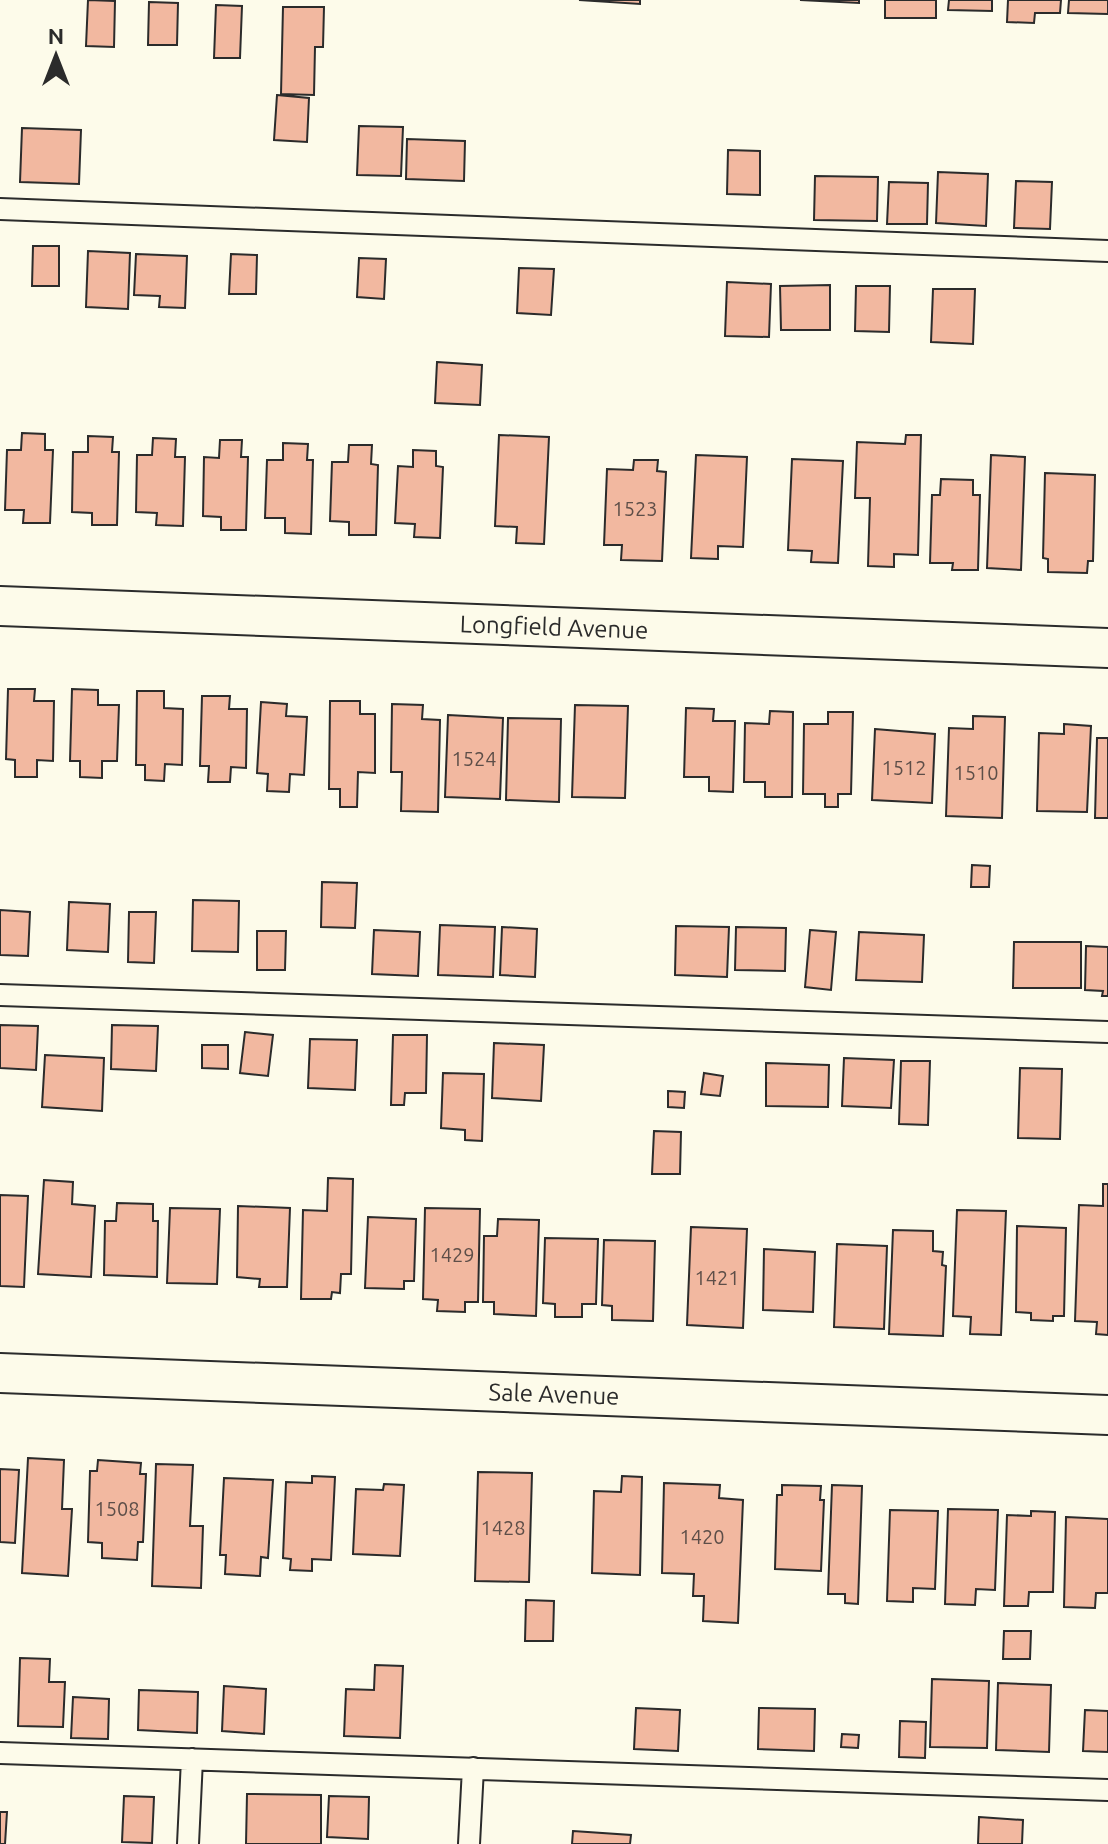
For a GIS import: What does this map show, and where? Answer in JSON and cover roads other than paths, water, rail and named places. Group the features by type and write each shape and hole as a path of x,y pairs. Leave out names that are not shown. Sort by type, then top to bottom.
{"street":[{"name":"Longfield Avenue","path":"0,606 1108,648"},
{"name":"Sale Avenue","path":"0,1373 1108,1415"}],"lane":[{"path":"0,209 1108,251"},
{"path":"0,995 1108,1032"},
{"path":"0,1753 1108,1790"},
{"path":"188,1844 192,1759"},
{"path":"469,1844 473,1768"}]}
